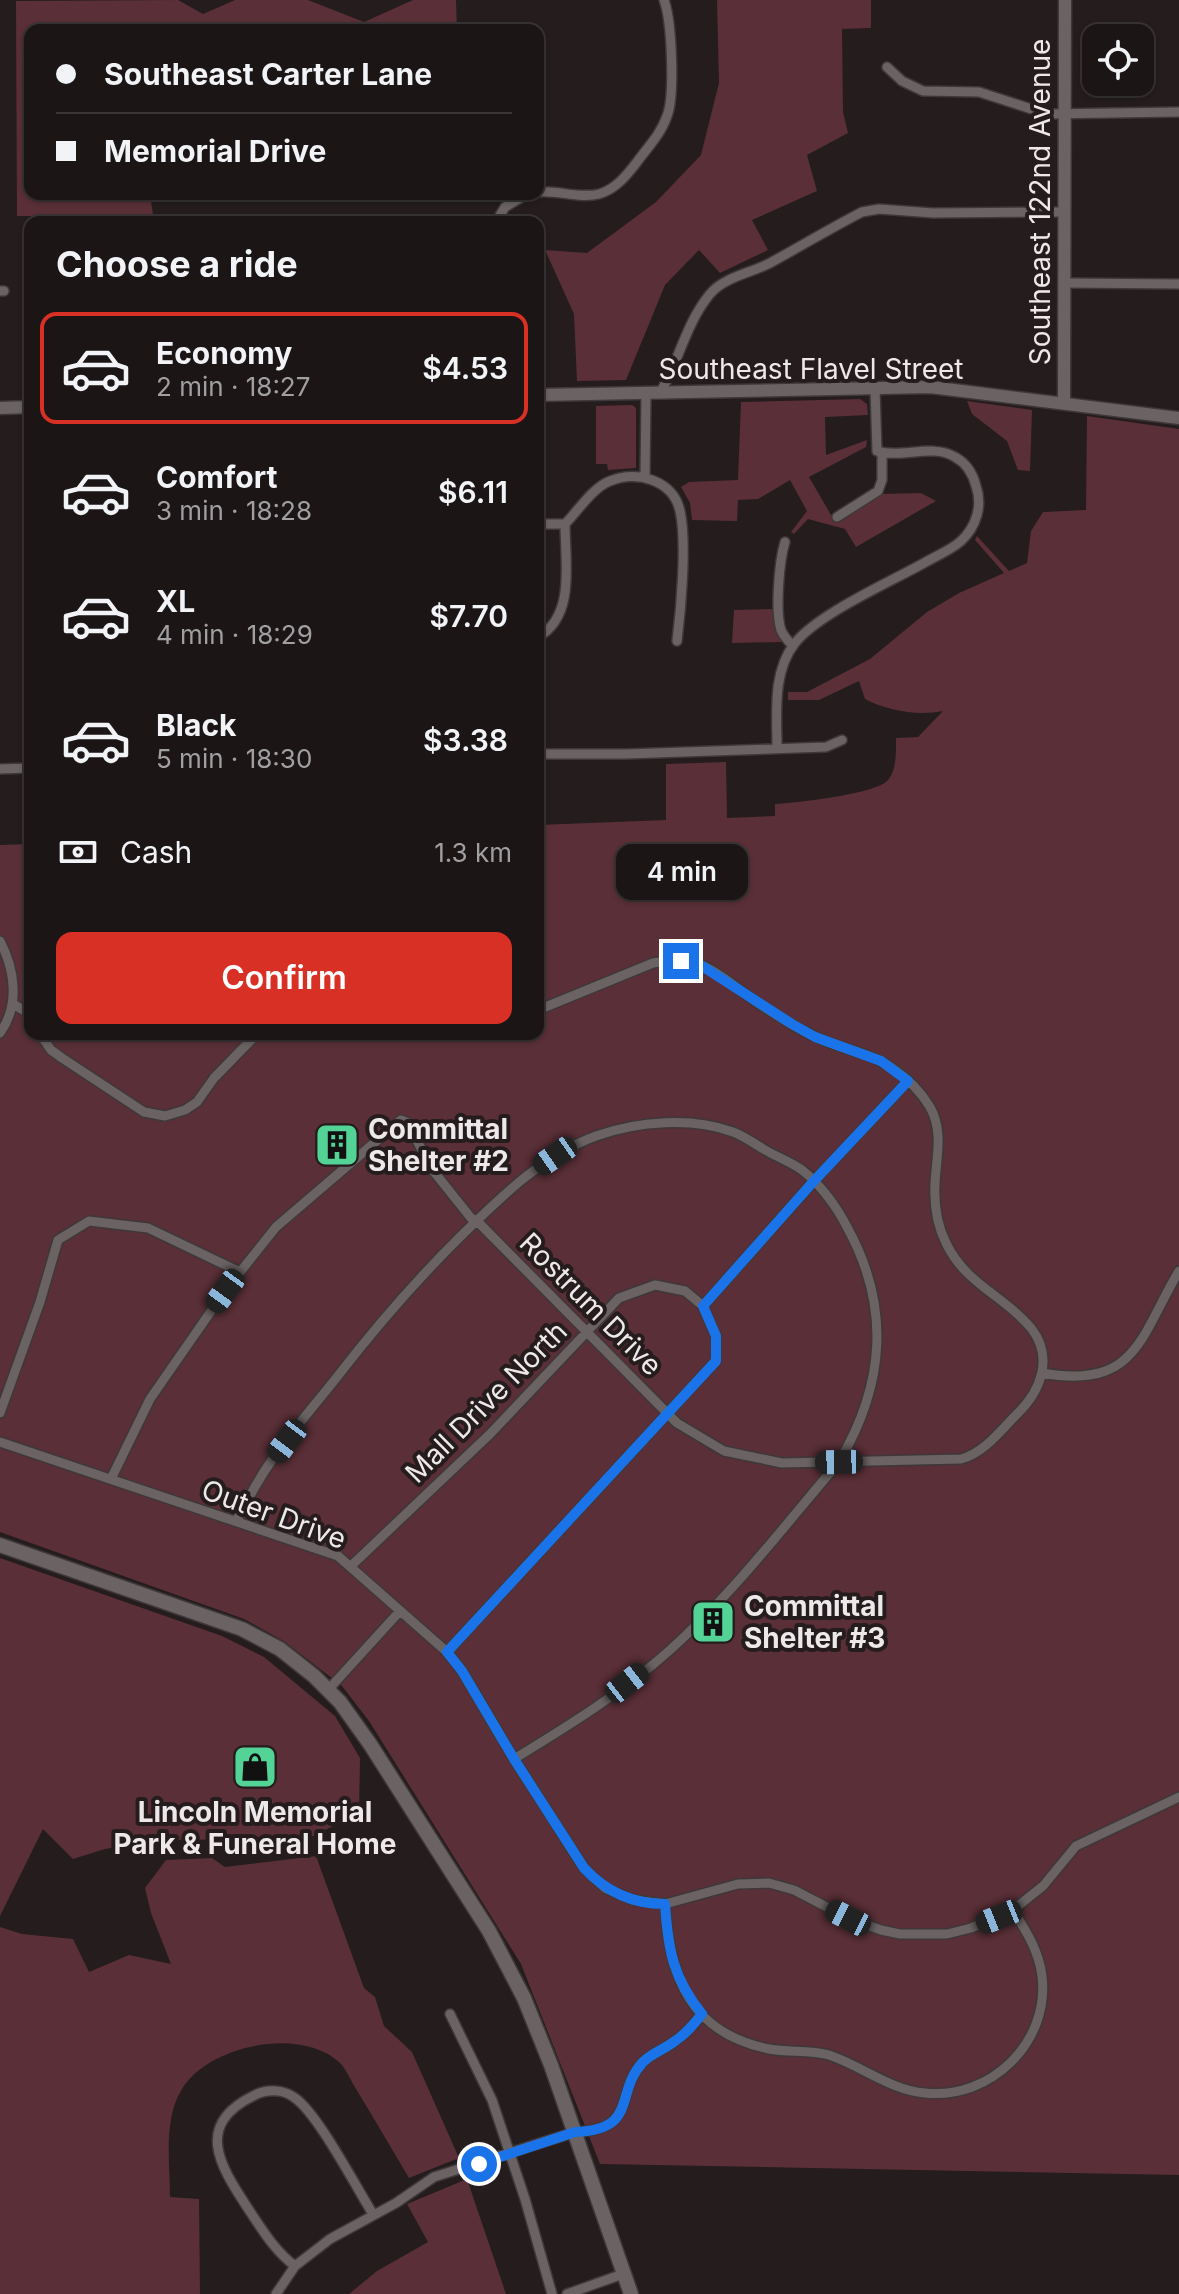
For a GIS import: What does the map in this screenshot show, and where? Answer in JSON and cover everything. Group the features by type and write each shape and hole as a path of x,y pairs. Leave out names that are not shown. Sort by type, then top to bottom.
{"main road":[{"path":"0,1545 242,1629 280,1649 328,1690 370,1744 489,1931 537,2028 631,2294"}],"street":[{"path":"544,192 586,196 605,192 629,173 665,123 671,101 669,25 664,0"},
{"name":"Southeast 122nd Avenue","path":"1064,403 1065,0"},
{"path":"887,67 902,81 923,91 979,92 1036,112 1065,115 1179,112"},
{"path":"500,216 505,207 517,200"},
{"path":"660,393 688,330 714,290 727,281 767,265 862,212 879,209 933,213 1065,212"},
{"path":"1065,283 1179,284"},
{"name":"Southeast Flavel Street","path":"544,395 938,388 1179,418"},
{"path":"777,748 778,688 781,670 793,646 818,622 957,544 974,523 979,505 979,492 968,469 954,456 937,451 877,451 875,389"},
{"path":"645,478 646,394"},
{"path":"0,408 24,407"},
{"path":"837,517 878,491 882,480 882,453"},
{"path":"544,633 550,629 562,608 566,592 565,524 596,490 610,481 645,478 667,488 680,509 681,601 677,641"},
{"path":"544,524 565,524"},
{"path":"785,542 781,555 779,623 782,633 793,646"},
{"path":"544,754 826,747 842,740"},
{"path":"0,769 24,768"},
{"path":"0,941 12,972 13,1004 8,1022 0,1033"},
{"path":"544,1008 653,963 671,960 691,962 715,973 767,1010 815,1037 881,1061 908,1081 930,1107 935,1119 939,1145 935,1204 947,1247 966,1273 1033,1330 1042,1354 1042,1373 1069,1377 1091,1375 1102,1373 1124,1360 1148,1333 1179,1271"},
{"path":"13,1004 24,1010"},
{"path":"44,1040 62,1058 144,1112 165,1116 175,1115 197,1102 214,1078 251,1040"},
{"path":"447,1652 716,1361 716,1336 703,1306 908,1081"},
{"name":"Rostrum Drive","path":"240,1272 276,1227 401,1120 408,1123 431,1168 471,1218 588,1331 677,1423 724,1451 782,1463 970,1457 1028,1403 1040,1384 1042,1373"},
{"path":"236,1521 270,1463 380,1320 427,1269 513,1186 555,1156 597,1136 649,1124 697,1124 735,1133 803,1171 840,1213 863,1256 875,1295 878,1338 876,1373 866,1405 839,1462 754,1562 670,1650 585,1716 514,1759"},
{"path":"0,1413 40,1302 58,1240 89,1221 148,1228 240,1272 150,1399 111,1479"},
{"name":"Mall Drive North","path":"351,1566 490,1434 619,1298 655,1285 685,1291 703,1306"},
{"name":"Outer Drive","path":"0,1442 323,1549 351,1566 447,1652 462,1671 573,1853 595,1881 633,1900 665,1904"},
{"path":"328,1690 400,1611"},
{"path":"1013,1910 1029,1935 1039,1959 1043,1979 1039,2016 1019,2056 990,2079 974,2087 941,2094 908,2090 822,2053 774,2050 735,2038 702,2014 681,1984 671,1958 665,1904 738,1884 769,1883 794,1890 860,1923 900,1934 947,1934 971,1928 1013,1910 1043,1886 1076,1846 1179,1797"},
{"path":"450,2014 483,2080 510,2154 552,2294"},
{"path":"276,2294 295,2266 330,2239 396,2203 434,2177 575,2132 590,2132 608,2125 618,2117 639,2067 646,2059 685,2034 702,2014"},
{"path":"295,2266 277,2251 218,2157 220,2123 234,2108 266,2092 285,2092 293,2096 309,2112 373,2214"},
{"path":"567,2294 623,2274"}],"shaded area":[{"path":"178,0 203,14 235,0 308,0 364,22 413,0 456,0 457,24 24,24 24,200 151,200 153,216 17,216 16,1"},
{"path":"717,0 871,0 871,28 842,29 843,112 848,133 807,155 817,191 752,220 768,250 720,273 699,250 665,285 626,380 577,381 574,314 545,250 587,253 656,202 701,155 719,83"},
{"path":"860,399 867,404 868,415 825,417 826,455 867,440 866,447 809,477 831,515 842,519 881,494 921,493 936,501 856,547 845,529 808,519 794,534 791,532 807,511 790,480 758,499 738,500 737,521 692,520 690,503 681,487 689,482 738,480 741,402"},
{"path":"967,401 1032,410 1030,471 1018,470 1007,441 972,414"},
{"path":"632,405 636,408 636,468 608,470 607,464 596,464 596,406"},
{"path":"1087,416 1179,429 1179,2175 600,2164 521,1964 369,1721 342,1686 285,1642 244,1619 0,1532 0,845 24,844 24,1040 544,1040 544,825 666,820 666,764 726,762 727,818 775,816 775,804 851,794 879,786 890,777 894,766 896,738 918,737 943,711 913,713 883,707 865,699 859,681 819,700 788,700 788,692 807,692 870,659 927,612 959,593 1004,573 975,540 977,536 1009,571 1027,563 1031,531 1043,512 1086,510"},
{"path":"775,609 775,625 782,642 732,643 734,610"},
{"path":"0,1558 222,1636 264,1657 335,1716 360,1758 359,1813 307,1839 156,1840 105,1849 73,1859 43,1829 0,1916"},
{"path":"316,1856 364,1988 375,1997 384,2026 412,2052 459,2158 409,2178 340,2063 323,2052 303,2045 280,2043 233,2052 212,2061 182,2089 170,2127 170,2197 199,2199 200,2294 0,2294 0,1927 22,1934 73,1939 89,1972 129,1955 171,1964 151,1913 145,1888 166,1860 212,1858 225,1867"},
{"path":"467,2179 506,2294 349,2294 377,2271 428,2242 407,2204"}],"place":[{"name":"Committal Shelter #2","path":"337,1145"},
{"name":"Committal Shelter #3","path":"713,1622"},
{"name":"Lincoln Memorial Park & Funeral Home","path":"255,1767"}],"route":[{"path":"479,2164 575,2132 590,2132 608,2125 624,2107 639,2067 646,2059 685,2034 702,2014 681,1984 671,1958 665,1904 633,1900 595,1881 573,1853 462,1671 447,1652 716,1361 716,1336 703,1306 908,1081 881,1061 815,1037 767,1010 702,966 681,961"}]}
